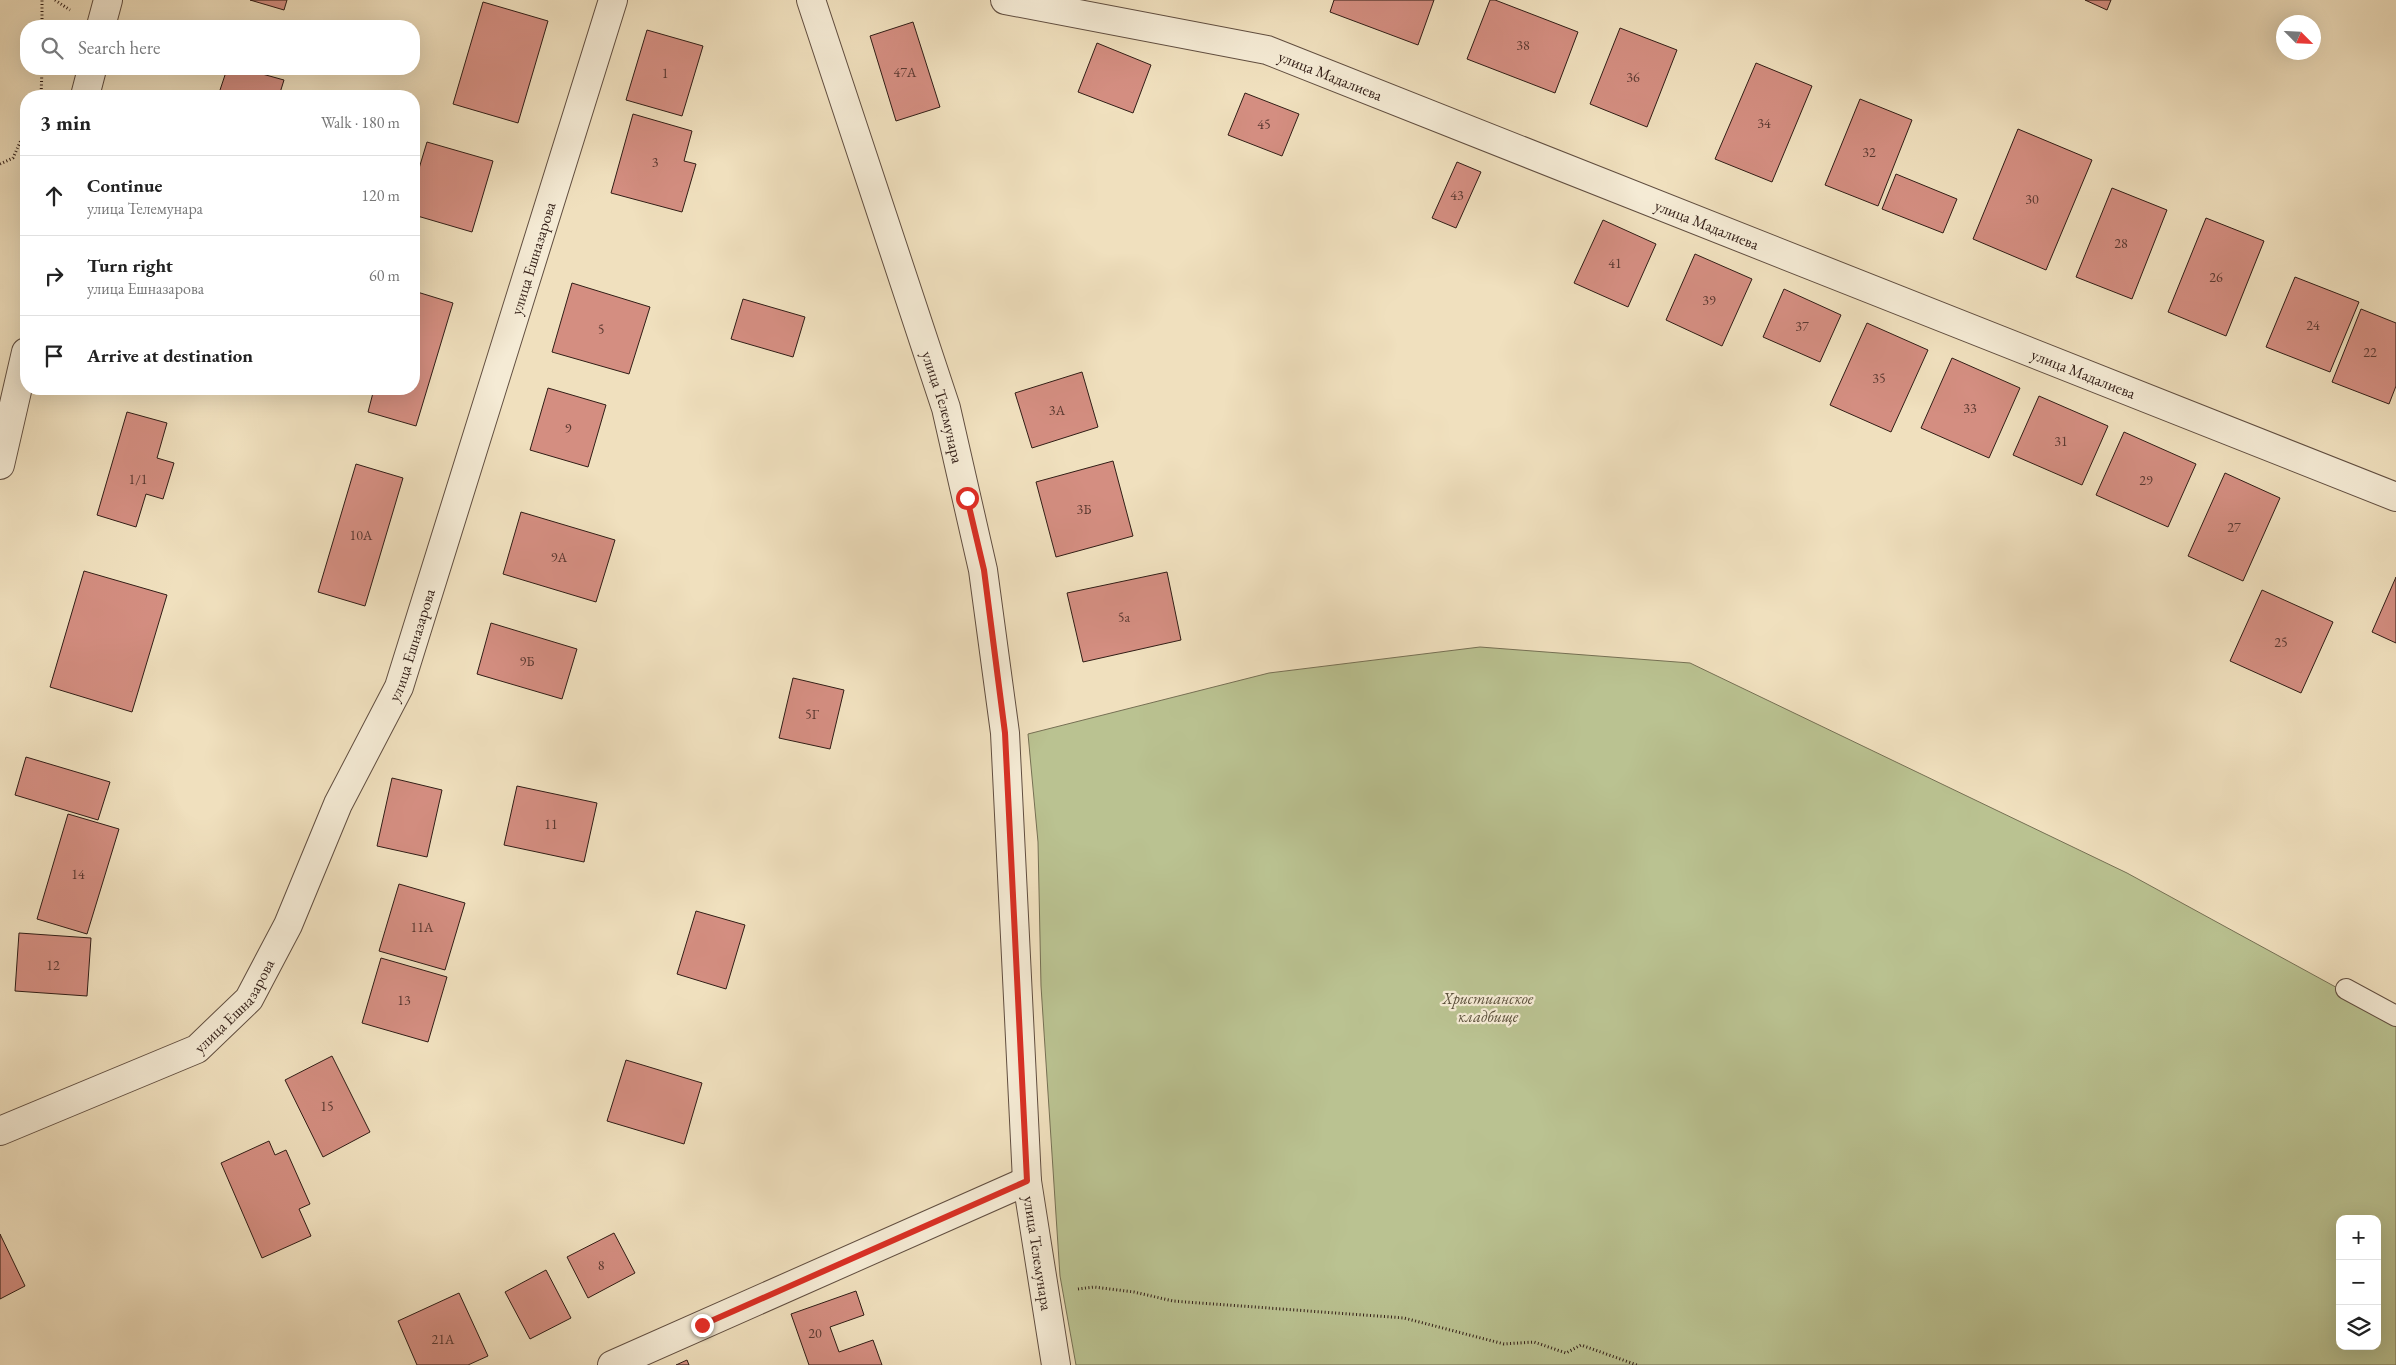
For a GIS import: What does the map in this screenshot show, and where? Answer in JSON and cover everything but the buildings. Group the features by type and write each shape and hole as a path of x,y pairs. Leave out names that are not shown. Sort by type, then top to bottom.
{"street":[{"path":"103,20 108,0"},
{"name":"улица Ешназарова","path":"0,1131 197,1049 249,999 288,925 338,804 399,687 613,0"},
{"name":"улица Телемунара","path":"811,0 946,408 984,570 1005,733 1027,1181 1056,1365"},
{"name":"улица Мадалиева","path":"1005,0 1267,50 2396,497"},
{"path":"87,90 90,75"},
{"path":"0,465 20,378"},
{"path":"612,1365 1027,1181"}],"lane":[{"path":"2346,989 2396,1016"}],"path":[{"path":"42,0 42,20"},
{"path":"55,0 74,12"},
{"path":"41,90 42,75"},
{"path":"0,164 13,158 20,142"},
{"path":"1069,1289 1094,1287 1134,1292 1172,1301 1404,1318 1504,1344 1534,1342 1566,1353 1581,1345 1637,1365"}],"green space":[{"name":"Христианское кладбище","path":"1480,647 1690,663 2127,873 2396,1020 2396,1365 1076,1365 1060,1276 1041,986 1038,842 1028,734 1269,673"}],"route":[{"path":"702,1325 1027,1181 1005,733 984,570 967,498"}]}
